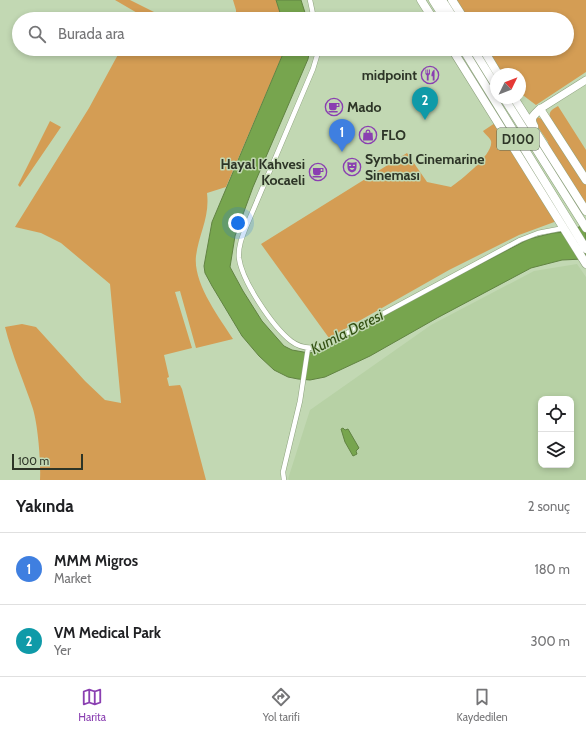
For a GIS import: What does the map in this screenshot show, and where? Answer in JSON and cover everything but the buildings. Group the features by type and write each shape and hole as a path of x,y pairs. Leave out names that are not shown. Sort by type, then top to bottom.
{"highway":[{"path":"421,0 429,12"},
{"path":"433,0 440,12"},
{"path":"442,0 450,12"},
{"path":"452,0 460,12"},
{"path":"456,56 568,230 585,261"},
{"name":"D100","path":"467,56 568,230 586,248"},
{"path":"477,56 490,76"},
{"path":"487,56 494,68"},
{"name":"D100","path":"508,104 584,226"},
{"path":"518,104 586,211"},
{"path":"519,104 531,112 540,109"},
{"path":"540,109 531,120 542,137 546,148"},
{"path":"540,109 586,180"}],"main road":[{"path":"540,109 586,80"}],"street":[{"path":"310,0 313,12"},
{"path":"317,56 314,68 246,228 240,247 239,256 245,278 268,317 291,341 308,349 323,346 520,240 538,233 568,230"},
{"path":"284,480 283,472 300,400 308,349"}],"shaded area":[{"path":"115,0 130,0 154,12 136,12"},
{"path":"233,0 276,0 280,12 236,12"},
{"path":"276,0 301,0 305,12 280,12"},
{"path":"456,0 586,0 586,72 536,105 526,98 526,68 499,68 491,56 574,56 574,12 464,12"},
{"path":"117,56 282,56 226,187 207,193 208,202 206,217 197,248 196,266 203,288 214,310 233,339 196,348 180,291 175,292 192,348 164,355 169,377 167,378 169,386 180,385 182,389 206,480 40,480 39,444 35,416 5,327 22,324 36,327 85,381 105,400 121,403 110,284 61,243 41,233 15,227 89,108"},
{"path":"282,56 309,56 253,187 235,236 230,267 262,321 284,346 292,350 309,353 328,347 432,289 529,239 553,233 567,232 586,224 586,257 583,259 562,260 531,268 437,318 370,356 325,377 310,380 298,379 288,377 274,370 259,356 242,336 212,286 205,273 204,266 212,222"},
{"path":"558,106 586,150 586,175 551,121 550,112"},
{"path":"538,117 543,120 586,185 586,204 549,148 548,142 534,121"},
{"path":"50,121 61,127 20,187 18,185"},
{"path":"495,123 557,221 519,235 449,270 329,338 261,244 407,153 427,182 451,187 476,166 487,153 491,146 491,141 483,131"},
{"path":"577,264 586,277 586,480 288,479 310,410 431,325 534,271"},
{"path":"343,428 345,430 348,429 359,448 356,451 357,454 353,456 345,442 341,429"}],"place":[{"name":"midpoint","path":"430,75"},
{"name":"Mado","path":"334,107"},
{"name":"VM Medical Park","path":"425,120"},
{"name":"FLO","path":"368,135"},
{"name":"MMM Migros","path":"342,152"},
{"name":"Symbol Cinemarine Sineması","path":"352,167"},
{"name":"Hayal Kahvesi Kocaeli","path":"318,172"}],"water label":[{"name":"Kumla Deresi","path":"347,332"}]}
